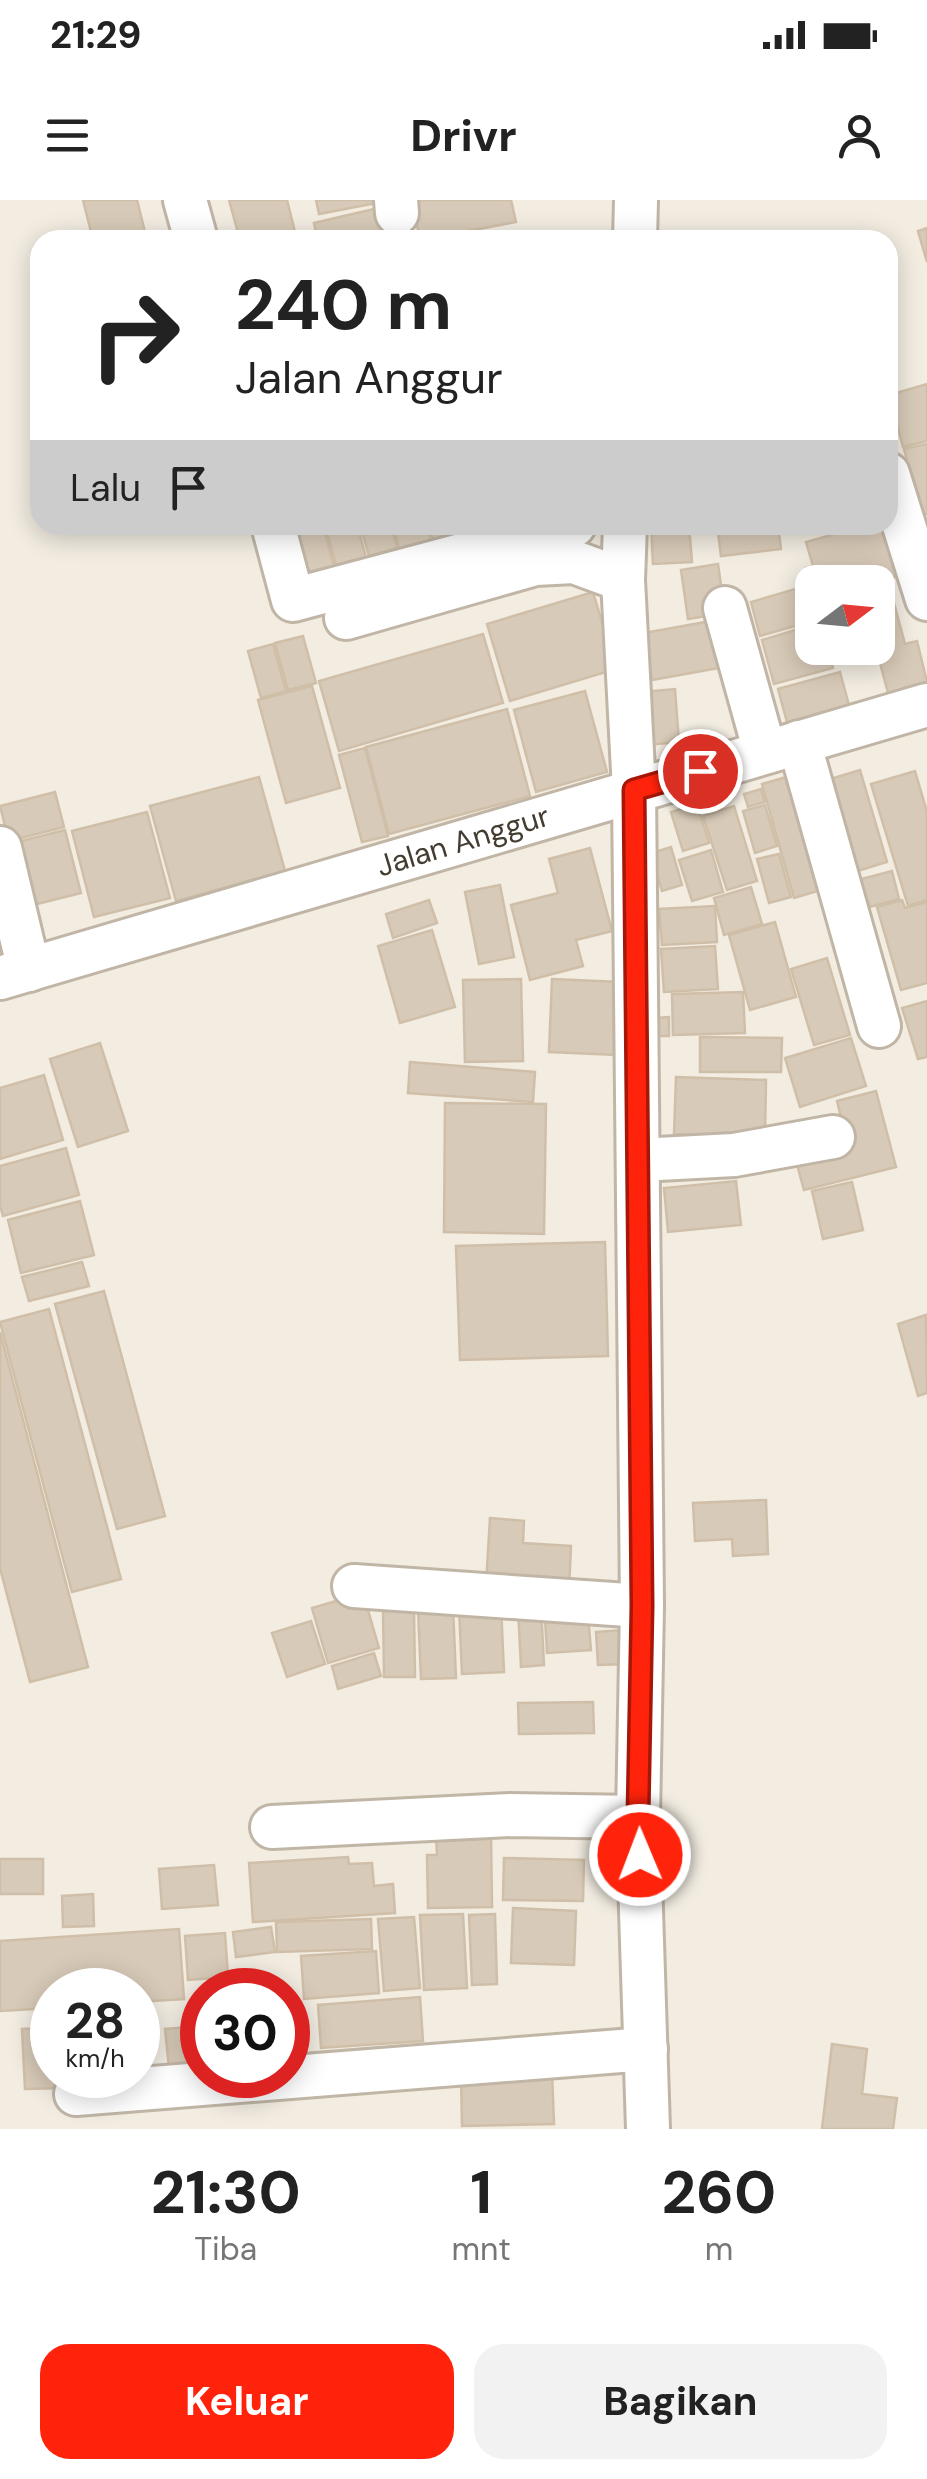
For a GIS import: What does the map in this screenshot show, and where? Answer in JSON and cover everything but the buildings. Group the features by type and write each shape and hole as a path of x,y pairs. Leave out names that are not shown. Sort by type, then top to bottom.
{"street":[{"path":"185,200 193,230"},
{"path":"898,506 927,600"},
{"path":"276,535 294,600 537,535"},
{"path":"625,535 623,580 634,790 642,1606 638,1816 648,2129"},
{"path":"346,618 535,564 574,562 623,580"},
{"path":"725,608 782,747 878,1026"},
{"name":"Jalan Anggur","path":"14,974 927,706"},
{"path":"0,848 14,974"},
{"path":"638,1160 734,1155 833,1137"},
{"path":"354,1586 642,1606"},
{"path":"272,1828 510,1815 638,1816"},
{"path":"160,2087 646,2049"}],"route":[{"path":"640,1855 642,1606 634,790 700,771"}]}
